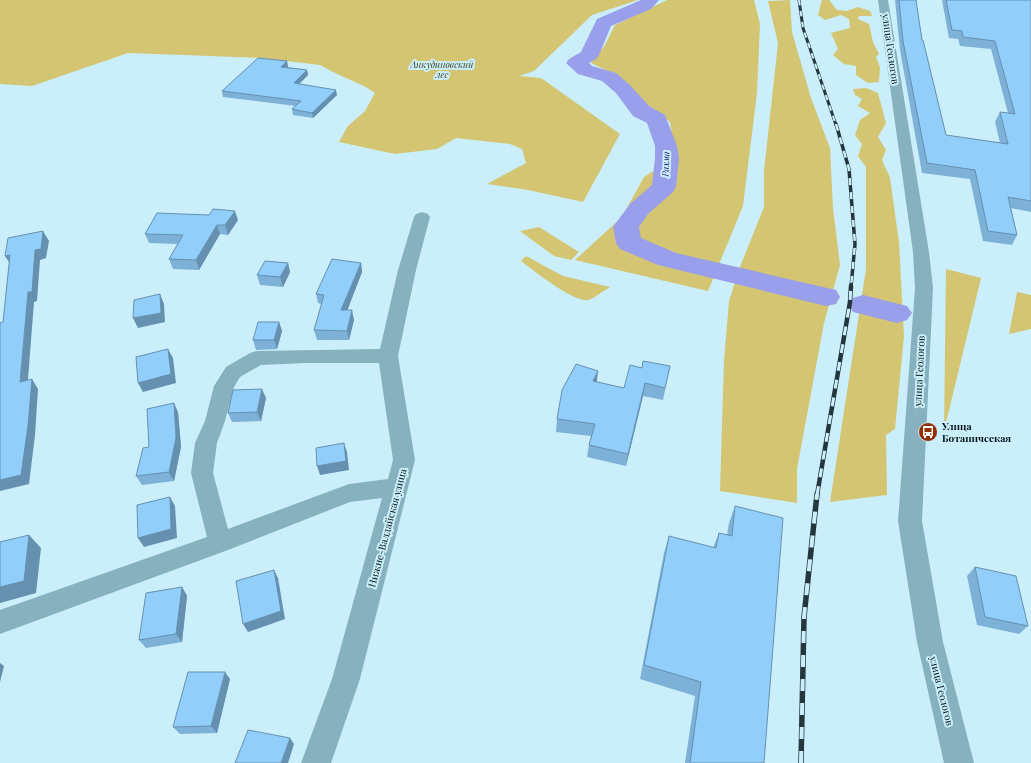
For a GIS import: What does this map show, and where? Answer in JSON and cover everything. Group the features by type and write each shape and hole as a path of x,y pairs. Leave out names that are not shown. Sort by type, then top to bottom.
{"street":[{"name":"улица Геологов","path":"883,0 921,252 924,288 910,521 930,642 959,763"},
{"name":"Нижне-Валдайская улица","path":"316,763 346,679 398,488 404,460 388,356 422,218"},
{"path":"220,542 202,473 206,443 215,421 224,386 233,372 257,358 306,356 388,356"},
{"path":"0,622 220,542 349,493 398,488"}],"green space":[{"name":"Анкудиновский лес","path":"0,0 638,0 592,15 534,71 519,76 541,78 620,134 583,202 528,190 487,184 526,163 522,149 510,144 456,138 437,149 395,154 339,142 348,126 365,111 375,93 366,87 320,65 261,58 128,53 32,86 0,84"},
{"path":"667,0 754,0 760,24 757,93 743,206 708,291 575,260 622,217 644,177 675,157 670,122 651,108 620,77 591,63 605,45 615,25"},
{"path":"790,0 792,32 811,98 830,148 833,208 840,265 824,323 797,469 797,503 720,491 724,360 729,301 740,267 764,207 764,171 778,43 768,1"},
{"path":"822,0 829,0 837,10 847,11 858,7 870,11 872,16 859,16 858,19 869,24 873,42 879,54 876,57 880,67 879,82 868,83 856,75 856,66 844,64 833,55 838,49 831,33 850,28 849,19 841,15 825,20 818,15"},
{"path":"866,88 878,93 886,123 878,137 886,150 882,160 890,178 899,242 904,336 895,429 886,435 887,495 830,502 866,269 866,167 858,156 862,144 855,135 860,120 870,113 858,106 862,99 855,95 853,89"},
{"path":"539,227 579,252 571,260 554,256 520,231"},
{"path":"526,256 563,276 610,287 591,299 582,300 554,285 521,261"},
{"path":"946,269 981,278 944,431"},
{"path":"1017,292 1031,295 1031,329 1009,334"}],"building":[{"path":"899,0 916,0 922,40 946,135 1008,144 1000,112 1015,114 995,41 963,37 962,31 952,30 946,0 1031,0 1031,201 1008,197 1017,235 988,231 975,170 927,163 903,41"},
{"path":"258,58 287,61 281,67 307,70 294,83 336,90 312,113 292,109 301,101 222,91"},
{"path":"213,209 235,211 225,225 217,225 196,260 169,259 183,235 145,234 157,213 209,215"},
{"path":"43,231 41,249 35,250 32,292 28,292 20,382 32,379 28,426 21,475 0,480 0,323 3,322 10,255 5,256 8,238"},
{"path":"332,259 361,263 341,310 352,310 347,331 314,330 324,295 316,294"},
{"path":"265,261 288,263 280,277 257,275"},
{"path":"160,294 161,313 133,318 134,300"},
{"path":"258,322 279,322 274,340 253,340"},
{"path":"168,349 171,374 138,383 136,357"},
{"path":"643,361 670,366 665,388 645,383 628,454 589,445 595,424 557,419 562,390 576,364 598,371 593,381 624,388 630,365 642,368"},
{"path":"262,389 257,412 228,413 233,390"},
{"path":"174,403 176,438 169,472 136,476 143,448 149,447 147,409"},
{"path":"344,443 346,461 317,466 316,448"},
{"path":"170,497 171,529 138,538 137,505"},
{"path":"735,506 783,518 764,763 690,763 701,682 644,665 669,536 716,548 719,533 732,536"},
{"path":"29,535 24,581 0,587 0,542"},
{"path":"975,567 1016,576 1028,626 985,617"},
{"path":"274,570 281,611 243,624 236,581"},
{"path":"182,587 176,634 139,640 146,593"},
{"path":"188,672 225,672 211,726 173,727"},
{"path":"248,730 290,738 281,763 235,763"}],"waterway":[{"name":"Рахма","path":"651,0 645,5 603,23 589,55 576,63 585,70 609,77 623,89 641,111 657,120 666,146 667,158 664,187 639,209 626,227 629,243 668,259 826,297"},
{"name":"Рахма","path":"863,305 897,313"}],"railway":[{"path":"799,0 803,28 836,125"},
{"path":"836,124 849,169 855,244 851,287"},
{"path":"817,495 850,302 851,286"},
{"path":"801,763 804,617 817,494"}],"place":[{"name":"Улица Ботаническая","path":"928,432"}]}
